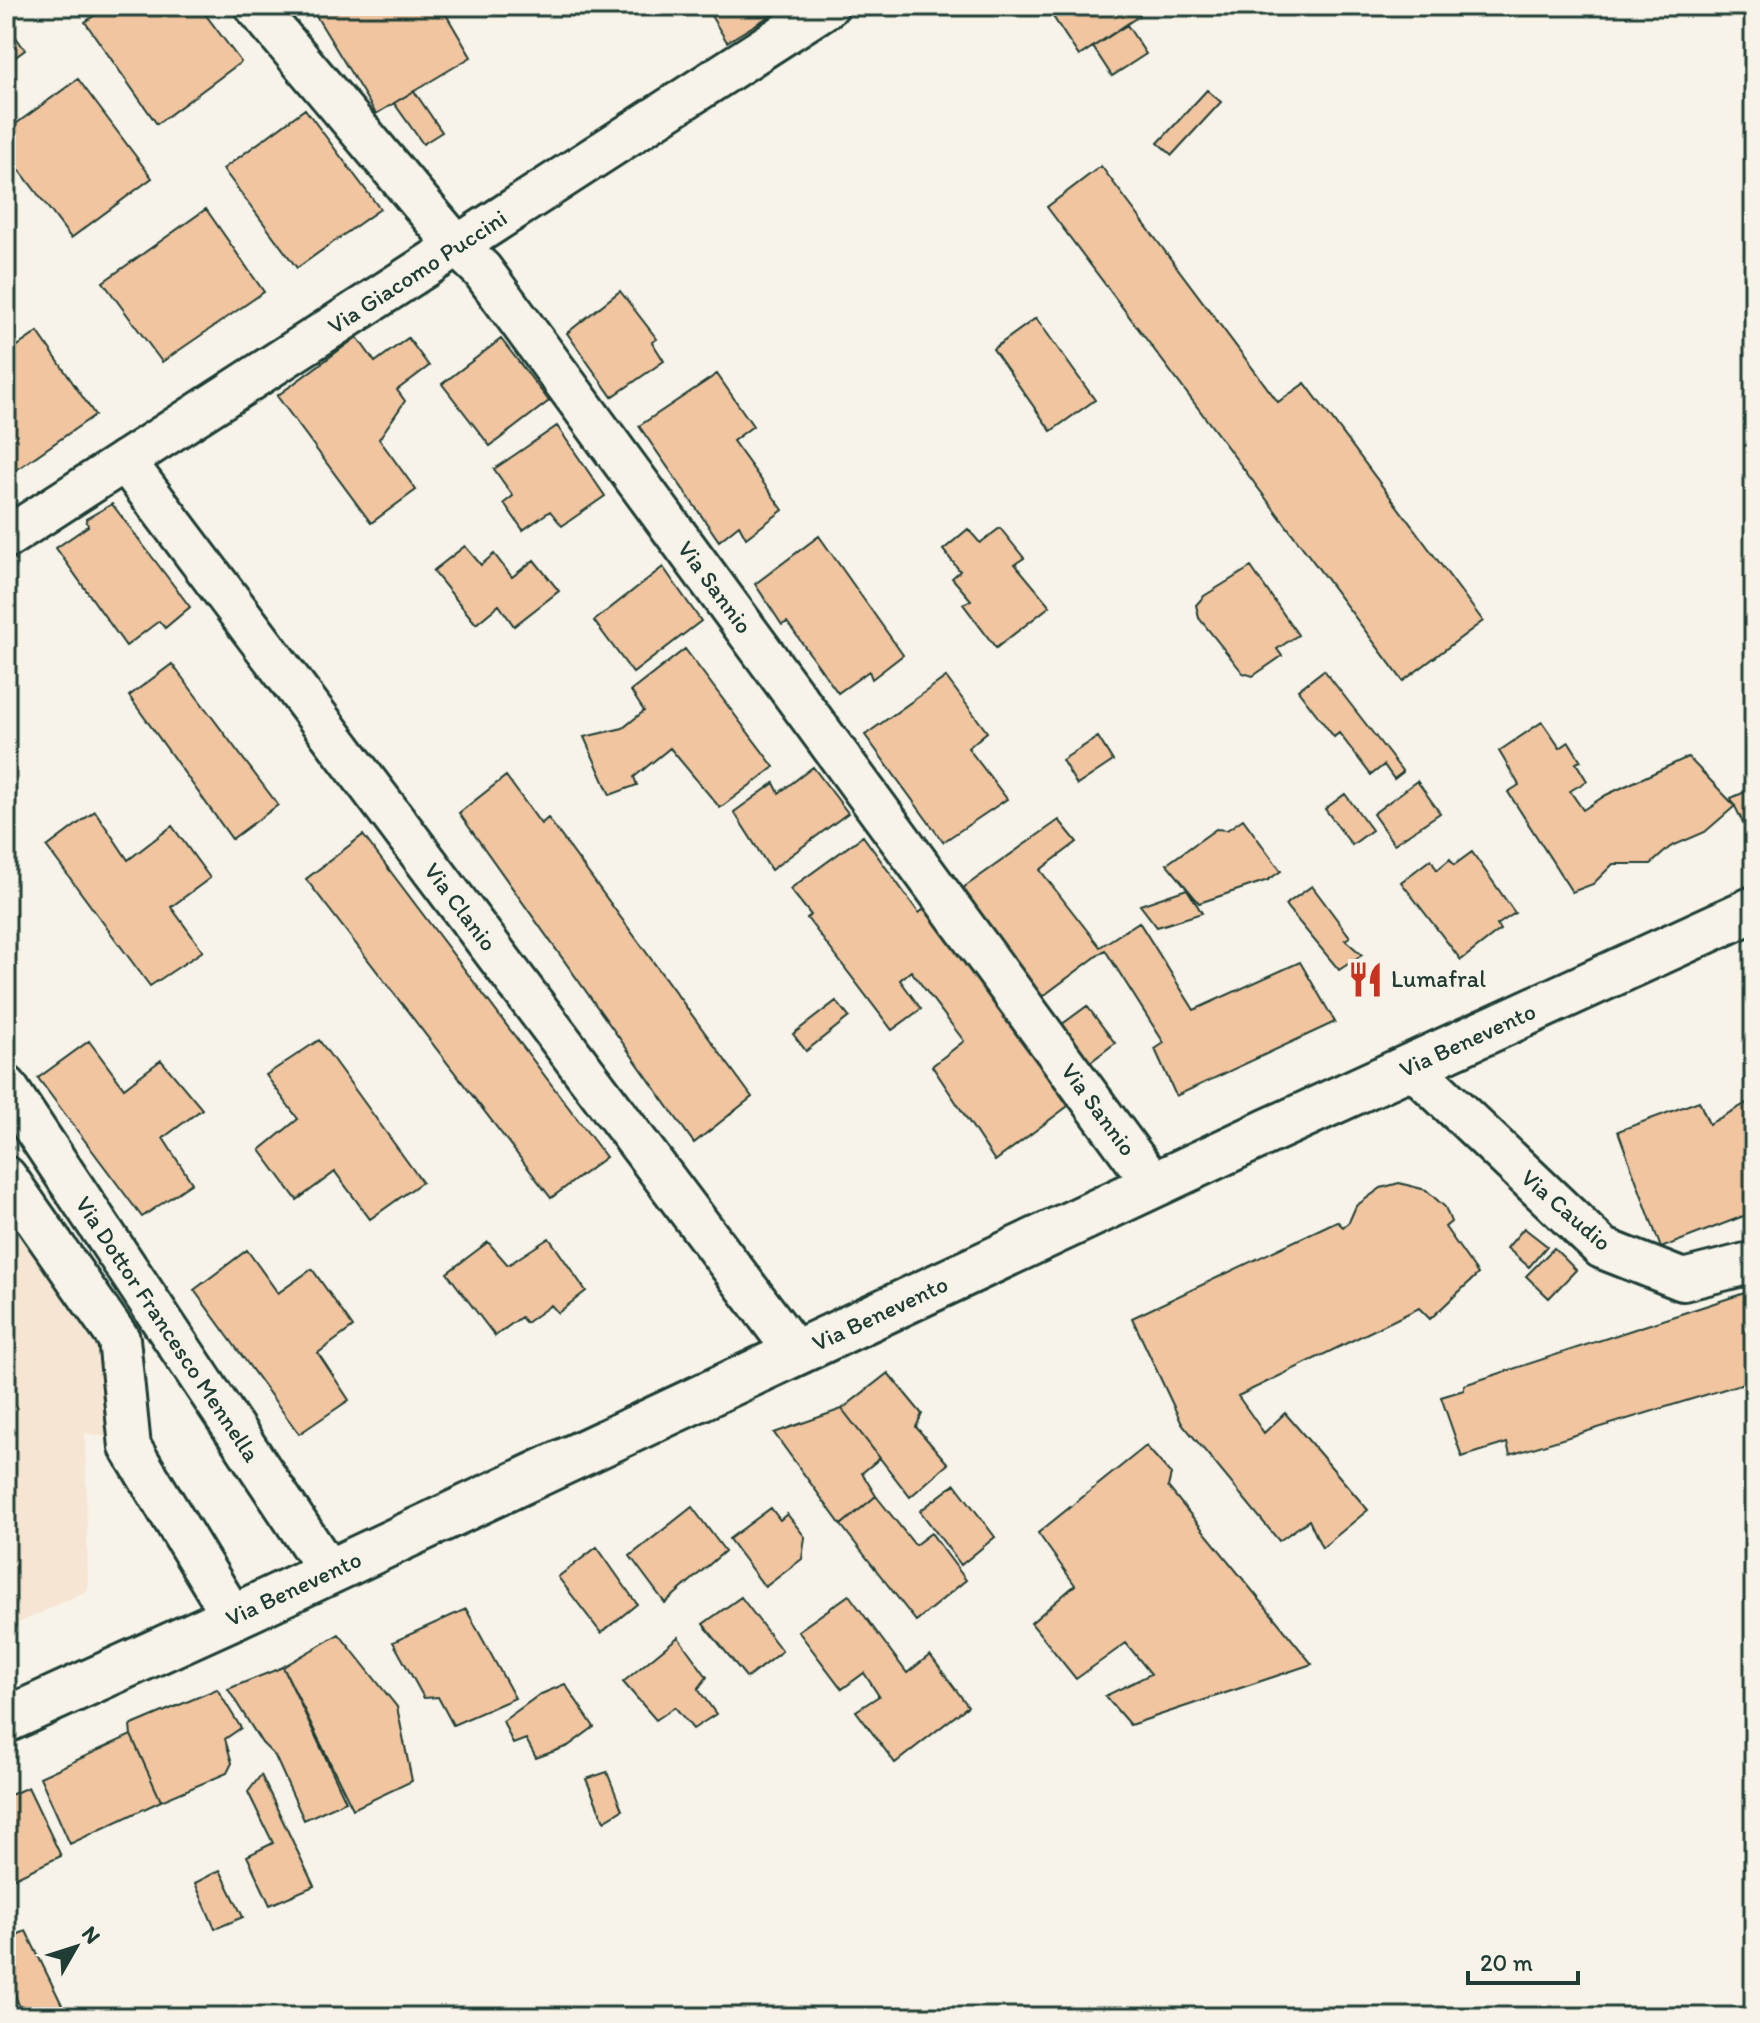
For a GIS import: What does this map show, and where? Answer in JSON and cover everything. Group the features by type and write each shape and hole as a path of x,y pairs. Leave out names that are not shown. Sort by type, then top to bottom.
{"main road":[{"name":"Via Benevento","path":"6,1720 1754,909"}],"street":[{"name":"Via Sannio","path":"255,6 456,245 482,270 1154,1185"},
{"name":"Via Giacomo Puccini","path":"6,538 828,6"},
{"name":"Via Clanio","path":"125,461 796,1353"},
{"name":"Via Caudio","path":"1411,1066 1602,1248 1683,1280 1754,1262"},
{"name":"Via Dottor Francesco Mennella","path":"6,1086 329,1572"},
{"path":"6,1177 119,1339 130,1447 233,1617"}],"shaded area":[{"path":"6,1196 109,1343 118,1439 85,1433 88,1590 6,1629"}],"building":[{"path":"108,6 199,6 241,62 157,124 85,22"},
{"path":"310,6 441,6 471,57 376,114"},
{"path":"705,6 786,6 727,42"},
{"path":"1046,6 1133,6 1139,16 1079,56"},
{"path":"6,23 25,50 6,64"},
{"path":"1127,25 1146,54 1112,76 1093,47"},
{"path":"78,79 152,178 71,238 6,152 6,131"},
{"path":"1207,90 1221,102 1172,155 1158,143"},
{"path":"414,91 442,132 423,144 394,103"},
{"path":"305,109 380,209 297,268 223,169"},
{"path":"1101,166 1278,402 1305,383 1483,621 1403,681 1047,207"},
{"path":"206,209 264,292 162,362 103,282"},
{"path":"620,291 657,339 652,342 664,361 612,397 567,333"},
{"path":"1036,318 1095,400 1051,431 993,349"},
{"path":"38,332 95,415 6,477 6,354"},
{"path":"357,337 375,362 408,338 429,366 397,390 405,401 379,439 416,490 371,523 277,396"},
{"path":"501,339 549,401 490,446 442,384"},
{"path":"717,374 753,426 733,441 783,510 746,538 739,525 719,541 639,426"},
{"path":"557,426 605,496 562,526 550,511 523,530 504,503 513,496 494,469"},
{"path":"112,504 190,607 165,628 159,621 126,646 56,548 88,526 86,519"},
{"path":"1000,528 1024,558 1015,564 1050,606 996,648 963,604 971,600 952,578 960,571 943,550 968,529 980,543"},
{"path":"819,536 903,655 872,679 869,671 838,693 787,622 782,625 755,584"},
{"path":"465,546 481,565 494,554 512,577 534,560 559,591 514,626 499,605 476,624 433,571"},
{"path":"663,567 701,621 633,673 594,621"},
{"path":"1251,567 1298,635 1277,649 1282,656 1253,676 1243,673 1199,618 1196,605 1204,596"},
{"path":"685,649 774,767 720,808 670,748 634,777 637,785 610,795 584,737 623,728 644,711 631,691"},
{"path":"172,664 278,805 232,839 129,696"},
{"path":"1324,670 1403,772 1394,779 1384,765 1371,775 1339,733 1334,737 1298,690"},
{"path":"946,677 987,732 968,748 1007,799 943,842 865,735"},
{"path":"1542,722 1560,748 1569,742 1581,761 1576,763 1587,781 1570,791 1583,810 1606,795 1688,757 1735,806 1705,832 1670,847 1651,864 1613,864 1593,884 1572,892 1508,792 1519,785 1499,751"},
{"path":"1098,737 1113,761 1077,785 1062,760"},
{"path":"813,767 848,813 771,870 734,812 774,783 779,793"},
{"path":"506,776 541,824 548,818 752,1097 694,1143 459,813"},
{"path":"1417,781 1440,813 1394,844 1373,814"},
{"path":"1754,788 1754,821 1744,825 1731,798"},
{"path":"1345,794 1372,830 1352,845 1325,809"},
{"path":"95,811 128,860 172,826 210,878 171,907 203,951 150,986 47,847"},
{"path":"1243,819 1281,871 1268,880 1199,903 1167,864 1216,829 1227,830"},
{"path":"1059,820 1077,842 1040,870 1100,947 1139,922 1194,1010 1300,962 1335,1022 1176,1096 1155,1049 1164,1043 1105,950 1039,999 963,888"},
{"path":"363,835 606,1157 551,1198 306,879"},
{"path":"863,836 919,913 930,904 1044,1052 1036,1059 1068,1106 995,1161 932,1066 964,1041 911,971 900,980 921,1009 892,1030 807,918 811,915 790,889"},
{"path":"1472,852 1515,913 1497,925 1500,930 1461,960 1401,882 1431,859 1437,870 1450,859 1454,865"},
{"path":"1312,886 1350,937 1345,940 1362,955 1339,970 1285,905"},
{"path":"1187,889 1202,913 1157,927 1140,905"},
{"path":"836,1001 849,1017 806,1051 793,1034"},
{"path":"1087,1006 1115,1043 1089,1063 1061,1025"},
{"path":"319,1040 422,1182 370,1219 335,1172 297,1200 260,1150 298,1119 266,1075"},
{"path":"89,1041 124,1088 161,1060 202,1109 163,1138 192,1183 142,1217 38,1078"},
{"path":"1754,1099 1754,1212 1661,1248 1618,1131 1699,1101 1709,1124"},
{"path":"1399,1183 1426,1190 1445,1207 1451,1222 1445,1227 1478,1274 1430,1319 1419,1308 1238,1396 1264,1433 1285,1413 1368,1510 1322,1548 1309,1520 1279,1541 1181,1422 1132,1318 1337,1221 1343,1227 1349,1222 1356,1206 1381,1188"},
{"path":"1524,1228 1547,1246 1529,1267 1507,1248"},
{"path":"549,1238 586,1291 558,1313 551,1305 526,1323 521,1317 495,1336 447,1273 488,1242 508,1265"},
{"path":"1554,1248 1576,1270 1549,1298 1526,1276"},
{"path":"247,1250 278,1293 312,1269 353,1327 318,1353 349,1400 299,1434 194,1290"},
{"path":"1754,1290 1754,1380 1510,1455 1507,1443 1462,1457 1441,1397 1464,1390 1464,1385"},
{"path":"888,1373 922,1414 916,1427 948,1464 910,1497 842,1409"},
{"path":"842,1409 880,1458 862,1473 876,1496 841,1525 774,1433"},
{"path":"1146,1446 1171,1474 1168,1487 1312,1664 1130,1725 1105,1696 1151,1674 1126,1643 1076,1679 1031,1623 1075,1585 1038,1533"},
{"path":"955,1484 995,1537 961,1565 920,1511"},
{"path":"876,1496 915,1545 931,1533 966,1580 916,1621 841,1525"},
{"path":"692,1507 725,1551 665,1603 630,1556"},
{"path":"771,1508 780,1520 787,1514 805,1537 802,1559 765,1587 729,1539"},
{"path":"597,1547 637,1604 601,1633 558,1577"},
{"path":"849,1595 907,1673 930,1655 968,1706 895,1763 856,1711 879,1696 864,1673 842,1689 798,1631"},
{"path":"741,1597 782,1651 747,1678 703,1624"},
{"path":"466,1609 515,1698 453,1725 438,1697 424,1698 393,1642"},
{"path":"339,1634 397,1707 412,1781 353,1809 283,1667"},
{"path":"678,1637 707,1677 698,1689 716,1714 693,1729 675,1707 656,1720 623,1682"},
{"path":"283,1667 346,1801 304,1820 275,1756 262,1743 228,1689"},
{"path":"565,1684 594,1727 568,1746 536,1758 526,1739 513,1744 503,1721 539,1695"},
{"path":"217,1689 241,1728 225,1739 232,1763 227,1773 161,1801 131,1735 130,1726"},
{"path":"131,1735 161,1801 70,1844 40,1777"},
{"path":"607,1772 622,1810 604,1821 586,1779"},
{"path":"261,1775 314,1886 270,1905 247,1856 273,1843 248,1792"},
{"path":"28,1787 61,1856 6,1882 6,1797"},
{"path":"220,1870 243,1917 215,1929 195,1883"},
{"path":"26,1931 68,2017 6,2017 6,2013 21,2010 6,1972 6,1939"}],"place":[{"name":"Lumafral","path":"1365,979"}]}
